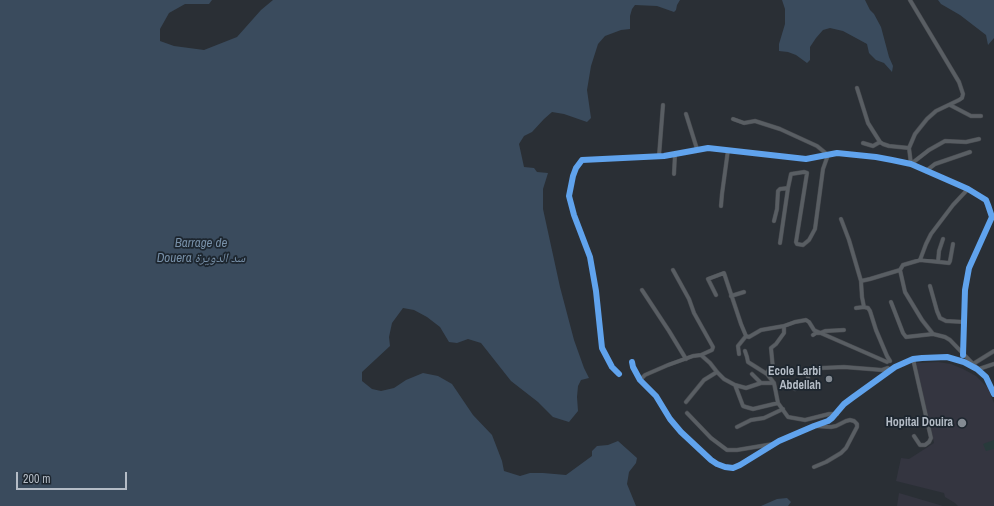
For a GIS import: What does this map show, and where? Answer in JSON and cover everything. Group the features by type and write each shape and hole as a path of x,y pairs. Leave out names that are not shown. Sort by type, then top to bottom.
{"street":[{"path":"910,0 959,82 963,94 962,98 959,100 936,111 927,119 915,134 909,148 911,164"},
{"path":"858,88 868,123 880,142 889,146 909,148"},
{"path":"659,156 663,105"},
{"path":"950,105 971,116 981,116"},
{"path":"686,114 697,149"},
{"path":"733,119 744,123 755,122 780,129 818,146 828,155"},
{"path":"911,164 944,141 966,142 979,139"},
{"path":"863,144 873,146 880,142"},
{"path":"619,374 612,366 602,348 596,291 590,257 574,215 569,196 573,176 576,168 582,160 659,156 708,148 806,159 837,153 876,157 911,164 968,189 986,200 992,217"},
{"path":"721,206 728,150"},
{"path":"926,171 935,164 970,152"},
{"path":"674,174 675,154"},
{"path":"780,243 791,174 807,173 796,242 797,244 803,245 809,240 815,229 823,170 828,155"},
{"path":"774,221 777,208 778,191 780,189 788,188"},
{"path":"920,260 931,234 953,205 968,189"},
{"path":"964,355 965,290 969,268 994,210"},
{"path":"841,219 847,233 861,281 864,308"},
{"path":"989,222 994,224"},
{"path":"938,262 939,251 943,239"},
{"path":"861,281 900,270 903,265 920,260 946,263 950,261 953,244"},
{"path":"640,380 645,375 693,356 701,355 712,350 713,347 673,270"},
{"path":"900,270 905,292 922,320 933,334"},
{"path":"716,295 708,279 724,273 746,336"},
{"path":"930,286 940,318 946,321 964,322"},
{"path":"642,290 686,359"},
{"path":"731,296 744,292"},
{"path":"891,302 906,337 933,334 950,340 979,369 989,382 994,393"},
{"path":"856,308 868,308 870,311 887,356 889,367"},
{"path":"739,354 738,346 746,336 749,337 761,330 806,320 814,330 889,367"},
{"path":"767,374 769,369 773,368 771,348 784,333 784,326"},
{"path":"813,335 825,331 844,330"},
{"path":"973,364 994,350"},
{"path":"745,351 748,362 767,374 774,383 778,403 788,417 805,420 829,414 837,414"},
{"path":"701,355 724,379 735,385 746,388 761,383 774,383"},
{"path":"795,389 808,383 808,372 810,370 844,367 889,367 913,359 928,357 953,358 971,365 982,373"},
{"path":"913,359 932,438 925,445 920,445 914,436"},
{"path":"632,362 640,380 656,396 670,419 681,432 711,460 725,467 733,468 774,444 828,421 837,414 848,401 889,367"},
{"path":"979,369 994,364"},
{"path":"686,402 704,380 717,372"},
{"path":"752,374 761,383"},
{"path":"735,385 743,406 753,409 778,403"},
{"path":"737,427 751,420 764,418 783,409"},
{"path":"688,413 711,438 727,450 737,450 774,444"},
{"path":"814,426 831,427 850,420 857,424 857,427 846,448 841,453 826,462 814,467"}],"shaded area":[{"name":"Hopital Douira","path":"938,362 951,364 976,376 988,388 994,403 994,506 958,506 945,497 944,493 896,481 901,458 909,459 934,443 916,363"},
{"path":"994,440 994,449 986,451 983,444"},
{"path":"899,493 943,506 897,506"}],"water":[{"name":"Barrage de Douera سد الدويرة","path":"0,0 212,0 209,4 185,4 169,13 160,29 160,41 174,46 204,50 237,37 261,10 273,0 680,0 674,12 657,6 635,5 630,16 630,29 621,30 605,36 598,44 591,66 587,90 591,118 587,122 564,114 552,112 532,132 524,136 519,144 524,167 534,168 537,172 548,173 543,189 543,209 560,287 574,340 589,378 581,380 578,386 578,411 569,422 553,417 538,402 511,381 481,343 468,339 457,343 449,342 440,327 427,317 414,310 403,308 392,323 389,337 390,346 362,372 362,381 372,389 381,391 394,388 406,380 423,373 438,376 452,384 473,415 492,435 502,461 504,471 520,476 530,473 566,475 592,456 592,451 597,446 608,445 618,441 637,458 636,463 629,472 627,484 636,506 0,506"},
{"path":"782,0 865,0 881,27 893,66 892,72 884,63 876,60 869,53 867,44 843,31 830,28 823,30 810,47 810,60 807,63 796,55 779,51 779,44 785,24 785,9"},
{"path":"938,0 994,0 994,38 988,45 986,35 960,15 941,4"},
{"path":"787,498 791,502 788,506 761,506 777,499"}],"cycle path":[{"path":"619,374 612,367 602,348 596,291 590,257 574,215 569,196 576,168 582,160 664,156 708,148 806,159 837,153 876,157 911,164 968,189 986,200 992,217 969,268 965,290 963,355"},
{"path":"632,362 640,380 656,396 670,419 681,432 711,460 725,467 733,468 779,441 828,421 844,404 852,398 895,367 913,359 947,357 964,362 977,369 986,377 994,394"}],"place":[{"name":"Ecole Larbi Abdellah","path":"829,379"},
{"name":"Hopital Douira","path":"962,423"}]}
